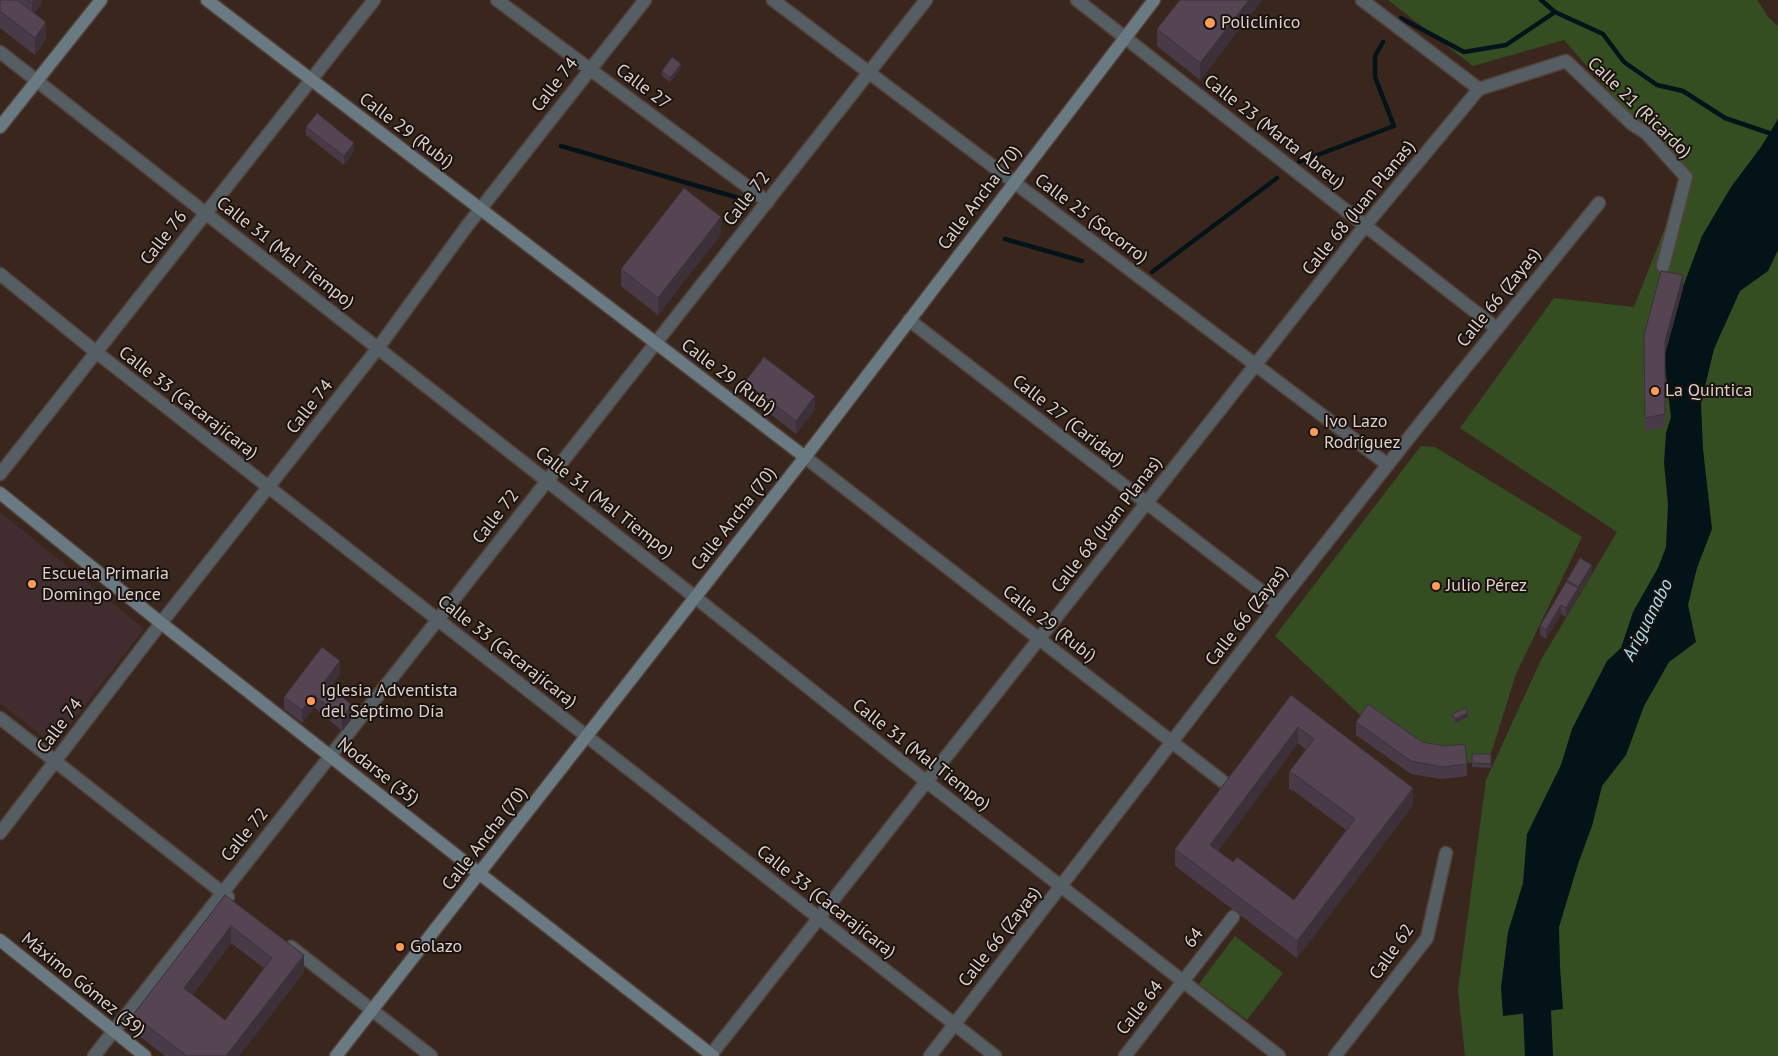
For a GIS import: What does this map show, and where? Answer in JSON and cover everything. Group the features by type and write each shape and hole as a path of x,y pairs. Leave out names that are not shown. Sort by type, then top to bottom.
{"main road":[{"path":"0,127 101,0"},
{"name":"Calle 29 (Rubí)","path":"207,0 805,457"},
{"name":"Calle Ancha (70)","path":"336,1056 805,457 1154,0"},
{"name":"Nodarse (35)","path":"0,492 161,623 712,1056"},
{"name":"Máximo Gómez (39)","path":"0,940 145,1056"}],"street":[{"name":"Calle 76","path":"0,474 312,81 374,0"},
{"name":"Calle 27","path":"497,0 768,202"},
{"name":"Calle 74","path":"0,833 161,623 378,348 480,210 645,0"},
{"name":"Calle 25 (Socorro)","path":"773,0 1388,465"},
{"name":"Calle 72","path":"94,1056 926,0"},
{"name":"Calle 23 (Marta Abreu)","path":"1077,0 1496,328"},
{"path":"1362,0 1480,89"},
{"name":"Calle 31 (Mal Tiempo)","path":"0,52 695,597 927,782 1279,1056"},
{"name":"Calle 21 (Ricardo)","path":"1480,89 1566,62 1632,124 1646,133 1686,177 1663,266"},
{"name":"Calle 68 (Juan Planas)","path":"712,1056 1365,226 1480,89"},
{"name":"Calle 66 (Zayas)","path":"930,1056 1278,604 1496,328 1599,203"},
{"name":"Calle 33 (Cacarajícara)","path":"0,274 96,352 995,1056"},
{"name":"Calle 27 (Caridad)","path":"909,320 1278,604"},
{"name":"Calle 29 (Rubí)","path":"805,457 1226,784"},
{"path":"0,718 237,904"},
{"name":"Calle 62","path":"1335,1056 1427,938 1446,853"},
{"name":"64","path":"1183,981 1233,917"},
{"path":"283,941 431,1056"},
{"name":"Calle 64","path":"1125,1056 1183,981"}],"shaded area":[{"path":"0,512 144,629 54,745 0,703"}],"green space":[{"path":"1388,0 1757,0 1769,18 1778,26 1778,1056 1465,1056 1458,990 1486,780 1541,660 1617,532 1460,428 1554,298 1634,307 1685,177 1564,40 1473,66"},
{"name":"Julio Pérez","path":"1421,446 1435,447 1582,537 1516,674 1488,763 1425,762 1369,723 1275,636"},
{"path":"1235,936 1283,973 1247,1020 1199,984"}],"water":[{"path":"1778,119 1778,250 1768,271 1740,291 1714,349 1701,403 1703,449 1712,529 1697,568 1688,605 1696,642 1669,662 1644,706 1626,755 1602,786 1592,826 1578,864 1559,927 1563,1009 1503,1016 1501,988 1508,932 1523,883 1527,834 1561,765 1572,729 1607,661 1621,648 1633,612 1658,568 1666,547 1668,504 1664,463 1666,433 1671,417 1662,343 1702,236 1731,187 1761,147"}],"building":[{"path":"0,0 17,0 46,22 35,38 0,11"},
{"name":"Policlínico","path":"1180,0 1249,0 1200,63 1157,29"},
{"path":"672,57 681,64 670,78 662,71"},
{"path":"317,113 354,143 344,156 306,127"},
{"path":"684,188 721,217 658,298 621,269"},
{"name":"La Quintica","path":"1661,271 1683,275 1665,341 1665,414 1645,418 1644,336"},
{"path":"764,357 815,396 796,421 745,382"},
{"path":"1580,558 1592,565 1578,587 1567,580"},
{"path":"1566,582 1578,588 1566,608 1561,605 1546,630 1540,626"},
{"path":"322,647 340,661 324,682 352,705 342,718 314,695 302,710 284,697"},
{"path":"1291,695 1413,788 1297,941 1175,849","holes":["1298,727 1314,739 1289,772 1355,819 1294,900 1237,857 1233,862 1210,845"]},
{"path":"1368,704 1422,742 1445,746 1465,744 1467,764 1442,767 1411,761 1356,722"},
{"path":"1466,708 1468,713 1455,719 1452,714"},
{"path":"1472,754 1491,754 1491,764 1472,763"},
{"path":"225,895 304,955 226,1056 187,1056 133,1015","holes":["231,926 272,958 225,1020 184,988"]}],"waterway":[{"path":"1541,0 1555,12 1603,34 1624,62 1657,85 1683,91 1725,118 1769,133"},
{"path":"1401,18 1464,52 1506,45 1555,12"},
{"path":"1299,162 1394,126 1375,77 1375,56 1383,42"},
{"path":"561,146 749,201"},
{"path":"1152,272 1277,178"},
{"path":"1005,239 1082,261"},
{"name":"Ariguanabo","path":"1538,975 1539,1056"}],"place":[{"name":"Policlínico","path":"1210,23"},
{"name":"La Quintica","path":"1655,391"},
{"name":"Ivo Lazo Rodríguez","path":"1314,432"},
{"name":"Escuela Primaria Domingo Lence","path":"32,584"},
{"name":"Julio Pérez","path":"1436,586"},
{"name":"Iglesia Adventista del Séptimo Día","path":"311,701"},
{"name":"Golazo","path":"400,947"}]}
